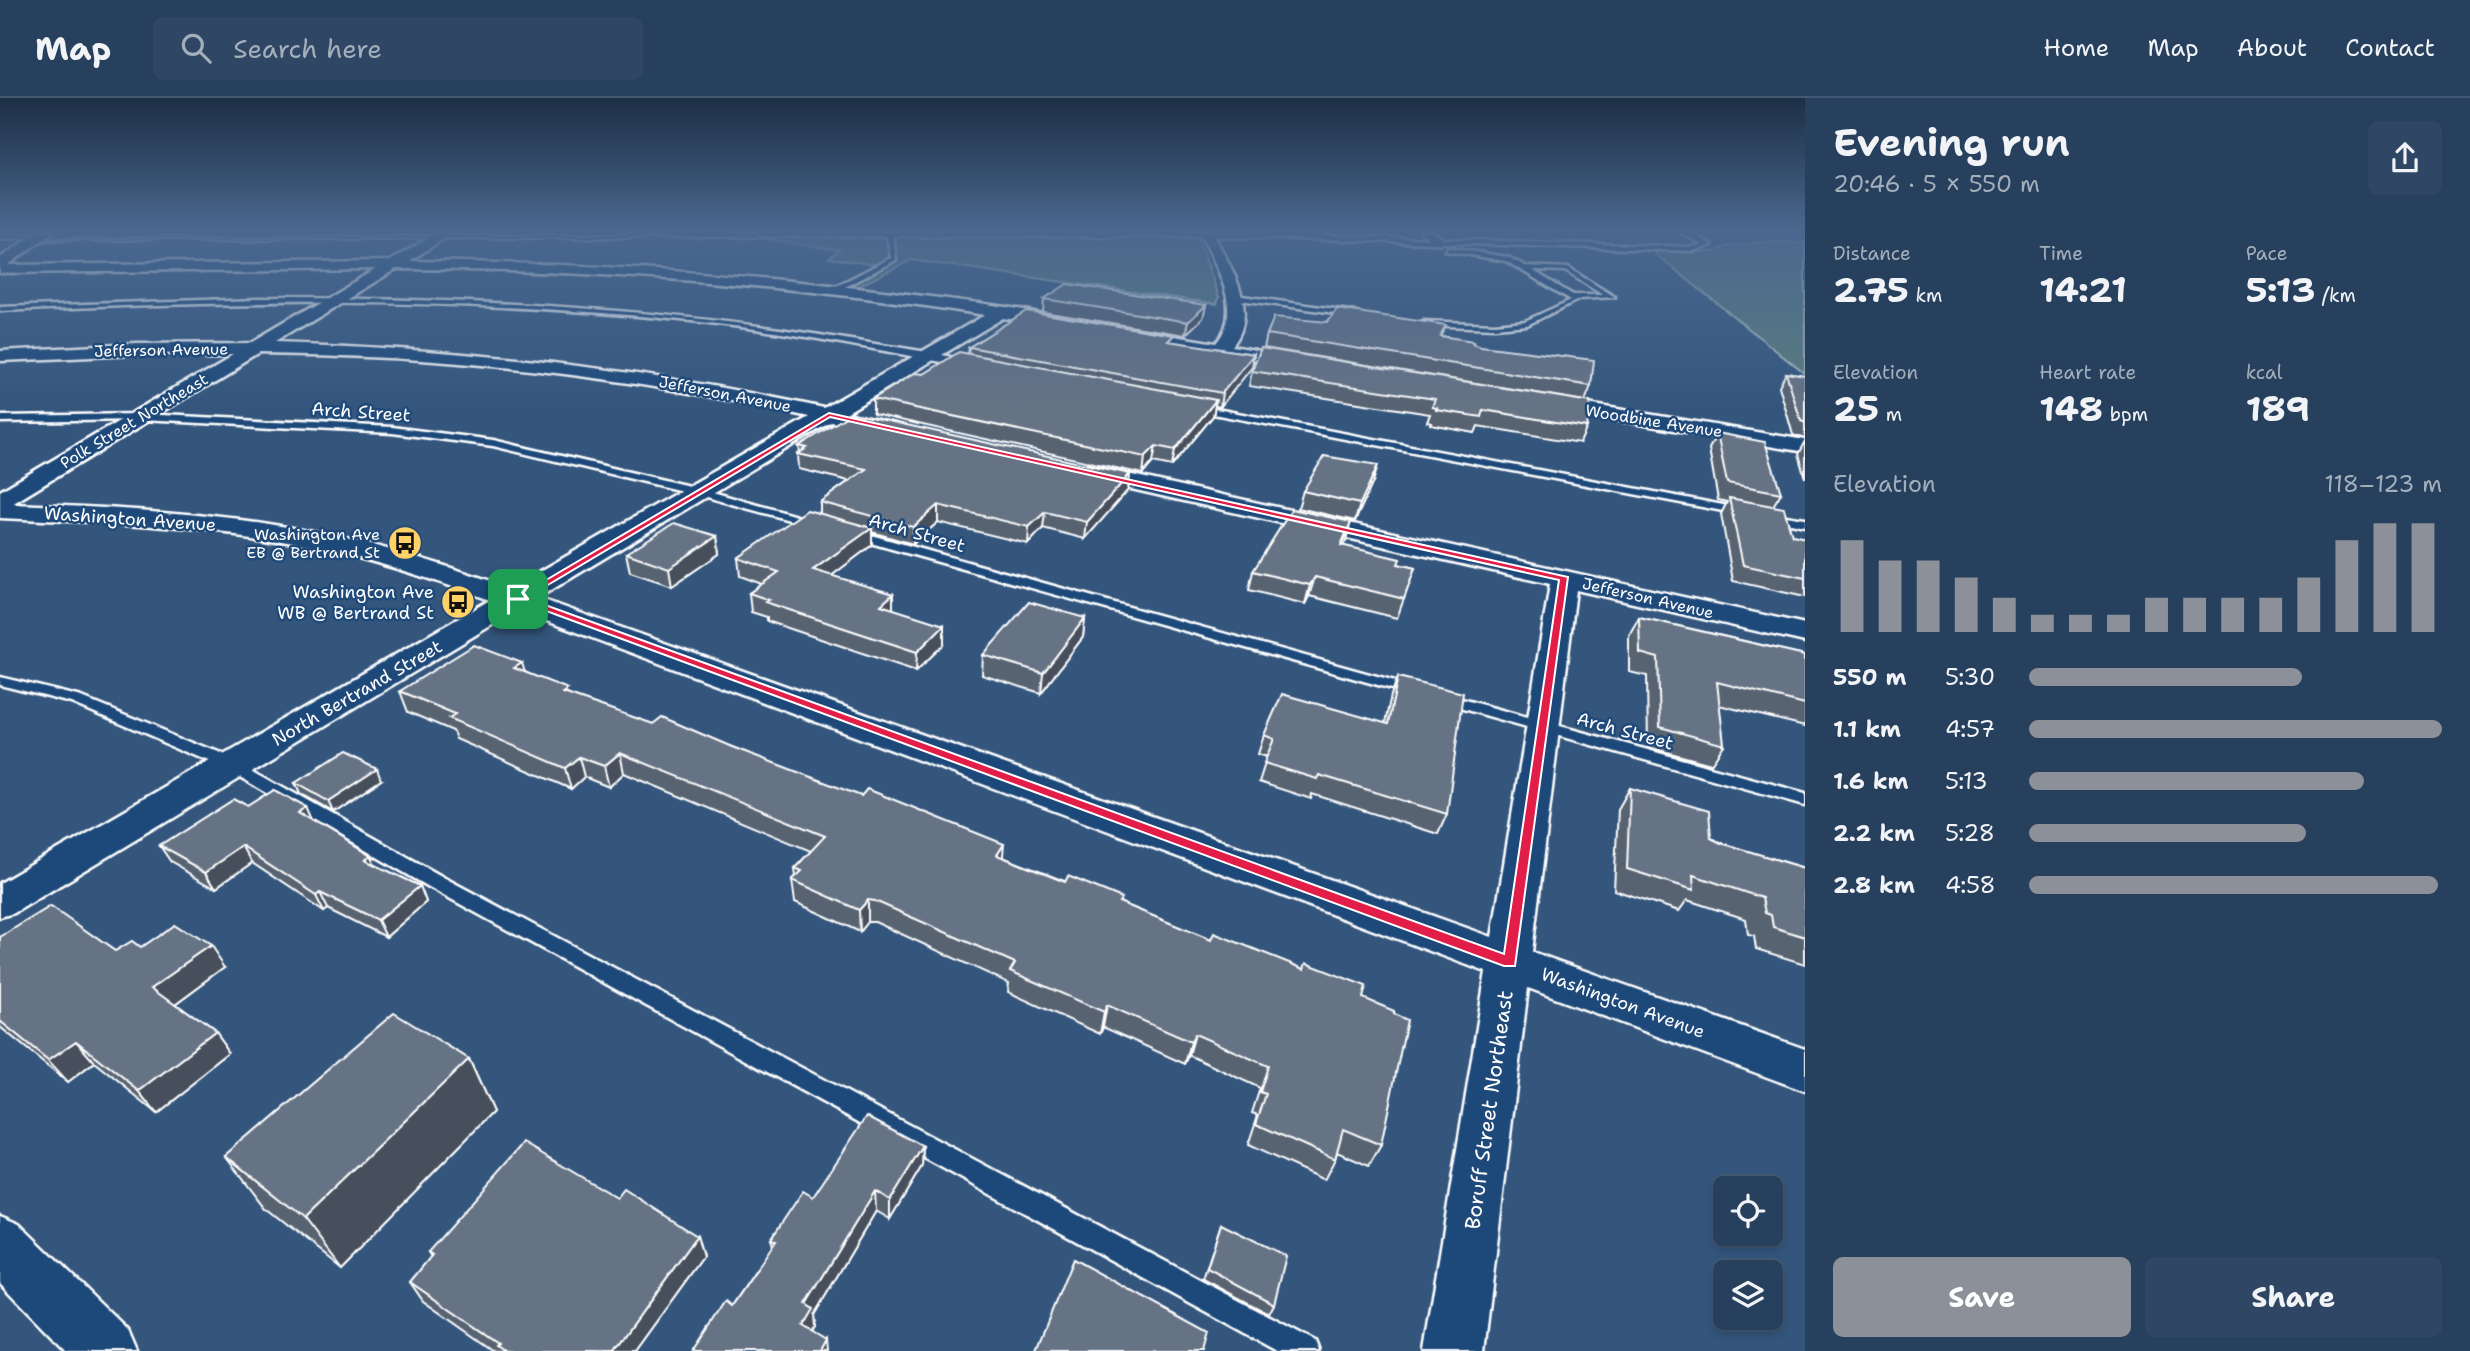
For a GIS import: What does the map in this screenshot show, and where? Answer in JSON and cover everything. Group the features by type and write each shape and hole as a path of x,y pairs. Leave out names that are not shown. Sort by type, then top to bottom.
{"street":[{"name":"Polk Street Northeast","path":"0,501 353,290"},
{"path":"848,290 1084,326"},
{"path":"1220,349 1227,344 1239,320 1232,290"},
{"name":"North Bertrand Street","path":"0,902 931,357 1002,312"},
{"path":"1111,331 1315,365"},
{"name":"Jefferson Avenue","path":"0,356 53,352 254,349 435,356 550,366 648,379 911,433"},
{"name":"Woodbine Avenue","path":"1533,401 1805,446"},
{"name":"Jefferson Avenue","path":"1061,466 1805,633"},
{"name":"Washington Avenue","path":"0,511 129,515 247,528 347,546 434,570 1805,1070"},
{"name":"Boruff Street Northeast","path":"1454,1351 1564,579"},
{"path":"0,1243 107,1351"}],"lane":[{"path":"1412,321 1458,325 1527,323 1577,300 1560,290"},
{"path":"1571,297 1611,298 1599,290"},
{"path":"1235,298 1373,316"},
{"path":"0,309 339,299 482,304 639,314 753,326 971,365"},
{"path":"1187,406 1805,523"},
{"name":"Arch Street","path":"0,419 143,417 392,430 493,443 698,491 828,527"},
{"name":"Arch Street","path":"842,530 1805,799"},
{"path":"0,681 78,700 232,765 436,882 1305,1351"}],"green space":[{"path":"1123,290 1217,290 1219,297 1217,304"},
{"path":"1701,290 1805,290 1805,374"}],"building":[{"path":"1057,290 1110,290 1206,305 1188,322 1044,299"},
{"path":"1337,309 1446,325 1440,336 1474,341 1473,343 1481,346 1594,360 1591,386 1267,334 1274,317 1327,322"},
{"path":"1026,311 1174,335 1168,341 1254,354 1222,393 969,347"},
{"path":"1261,348 1590,402 1587,427 1483,410 1481,417 1436,410 1437,408 1432,407 1435,399 1252,371"},
{"path":"959,352 1216,400 1175,450 1156,446 1145,457 873,399 915,373 924,374"},
{"path":"1786,373 1805,376 1805,423 1801,421"},
{"path":"852,413 1130,474 1087,522 1045,512 1029,527 938,505 913,527 820,502 866,469 798,454 807,448 799,446"},
{"path":"1717,433 1765,442 1781,493 1727,483"},
{"path":"1324,456 1378,465 1360,504 1303,491"},
{"path":"1729,498 1784,508 1792,536 1805,539 1805,578 1743,565"},
{"path":"1292,509 1351,522 1341,545 1400,559 1398,564 1415,568 1404,599 1315,577 1310,585 1253,571"},
{"path":"807,510 872,528 813,570 893,594 881,605 944,625 917,652 765,602 769,600 749,593 779,572 738,558"},
{"path":"674,523 717,536 669,568 626,553"},
{"path":"1029,602 1085,618 1043,673 983,655"},
{"path":"1639,617 1805,655 1805,704 1717,682 1724,745 1660,727 1658,658 1640,653"},
{"path":"474,645 522,663 514,668 568,689 563,693 653,724 662,717 861,796 867,789 1004,844 997,855 1065,882 1068,876 1122,898 1119,902 1211,940 1214,933 1304,969 1306,963 1366,986 1363,998 1394,1011 1394,1014 1407,1020 1381,1145 1343,1129 1335,1159 1256,1124 1266,1094 1260,1092 1268,1066 1195,1034 1191,1042 1107,1005 1104,1012 1010,971 1015,963 875,901 868,900 859,910 792,880 802,871 795,868 825,836 620,753 604,766 579,757 565,768 449,718 455,714 400,691"},
{"path":"1398,677 1463,693 1447,814 1319,775 1317,779 1264,763 1274,739 1264,735 1282,694 1388,724"},
{"path":"343,753 377,769 328,801 296,783"},
{"path":"1630,788 1709,811 1711,838 1721,843 1805,868 1805,937 1773,927 1771,915 1765,913 1762,898 1693,875 1694,890 1627,869"},
{"path":"275,790 308,808 300,813 371,856 365,860 420,886 378,920 320,892 316,895 243,847 206,872 159,846 233,799 248,807"},
{"path":"51,906 115,951 132,941 140,947 175,923 211,946 152,987 215,1033 139,1091 76,1041 48,1060 0,1021 0,937"},
{"path":"394,1013 469,1059 303,1219 226,1157"},
{"path":"867,1116 923,1146 890,1200 875,1191 806,1304 813,1309 803,1326 826,1340 820,1351 693,1351 726,1301 732,1306 776,1241 771,1239 803,1191 813,1197"},
{"path":"524,1143 617,1198 624,1189 697,1236 614,1351 504,1351 496,1345 498,1343 410,1282 432,1255 428,1252"},
{"path":"1221,1224 1286,1256 1274,1304 1207,1268"},
{"path":"1073,1259 1209,1333 1204,1351 1036,1350"}],"place":[{"name":"Washington Ave EB @ Bertrand St","path":"405,543"},
{"name":"Washington Ave WB @ Bertrand St","path":"458,602"}],"route":[{"path":"829,415 1564,579 1510,962 608,632 518,599 829,415"}]}
